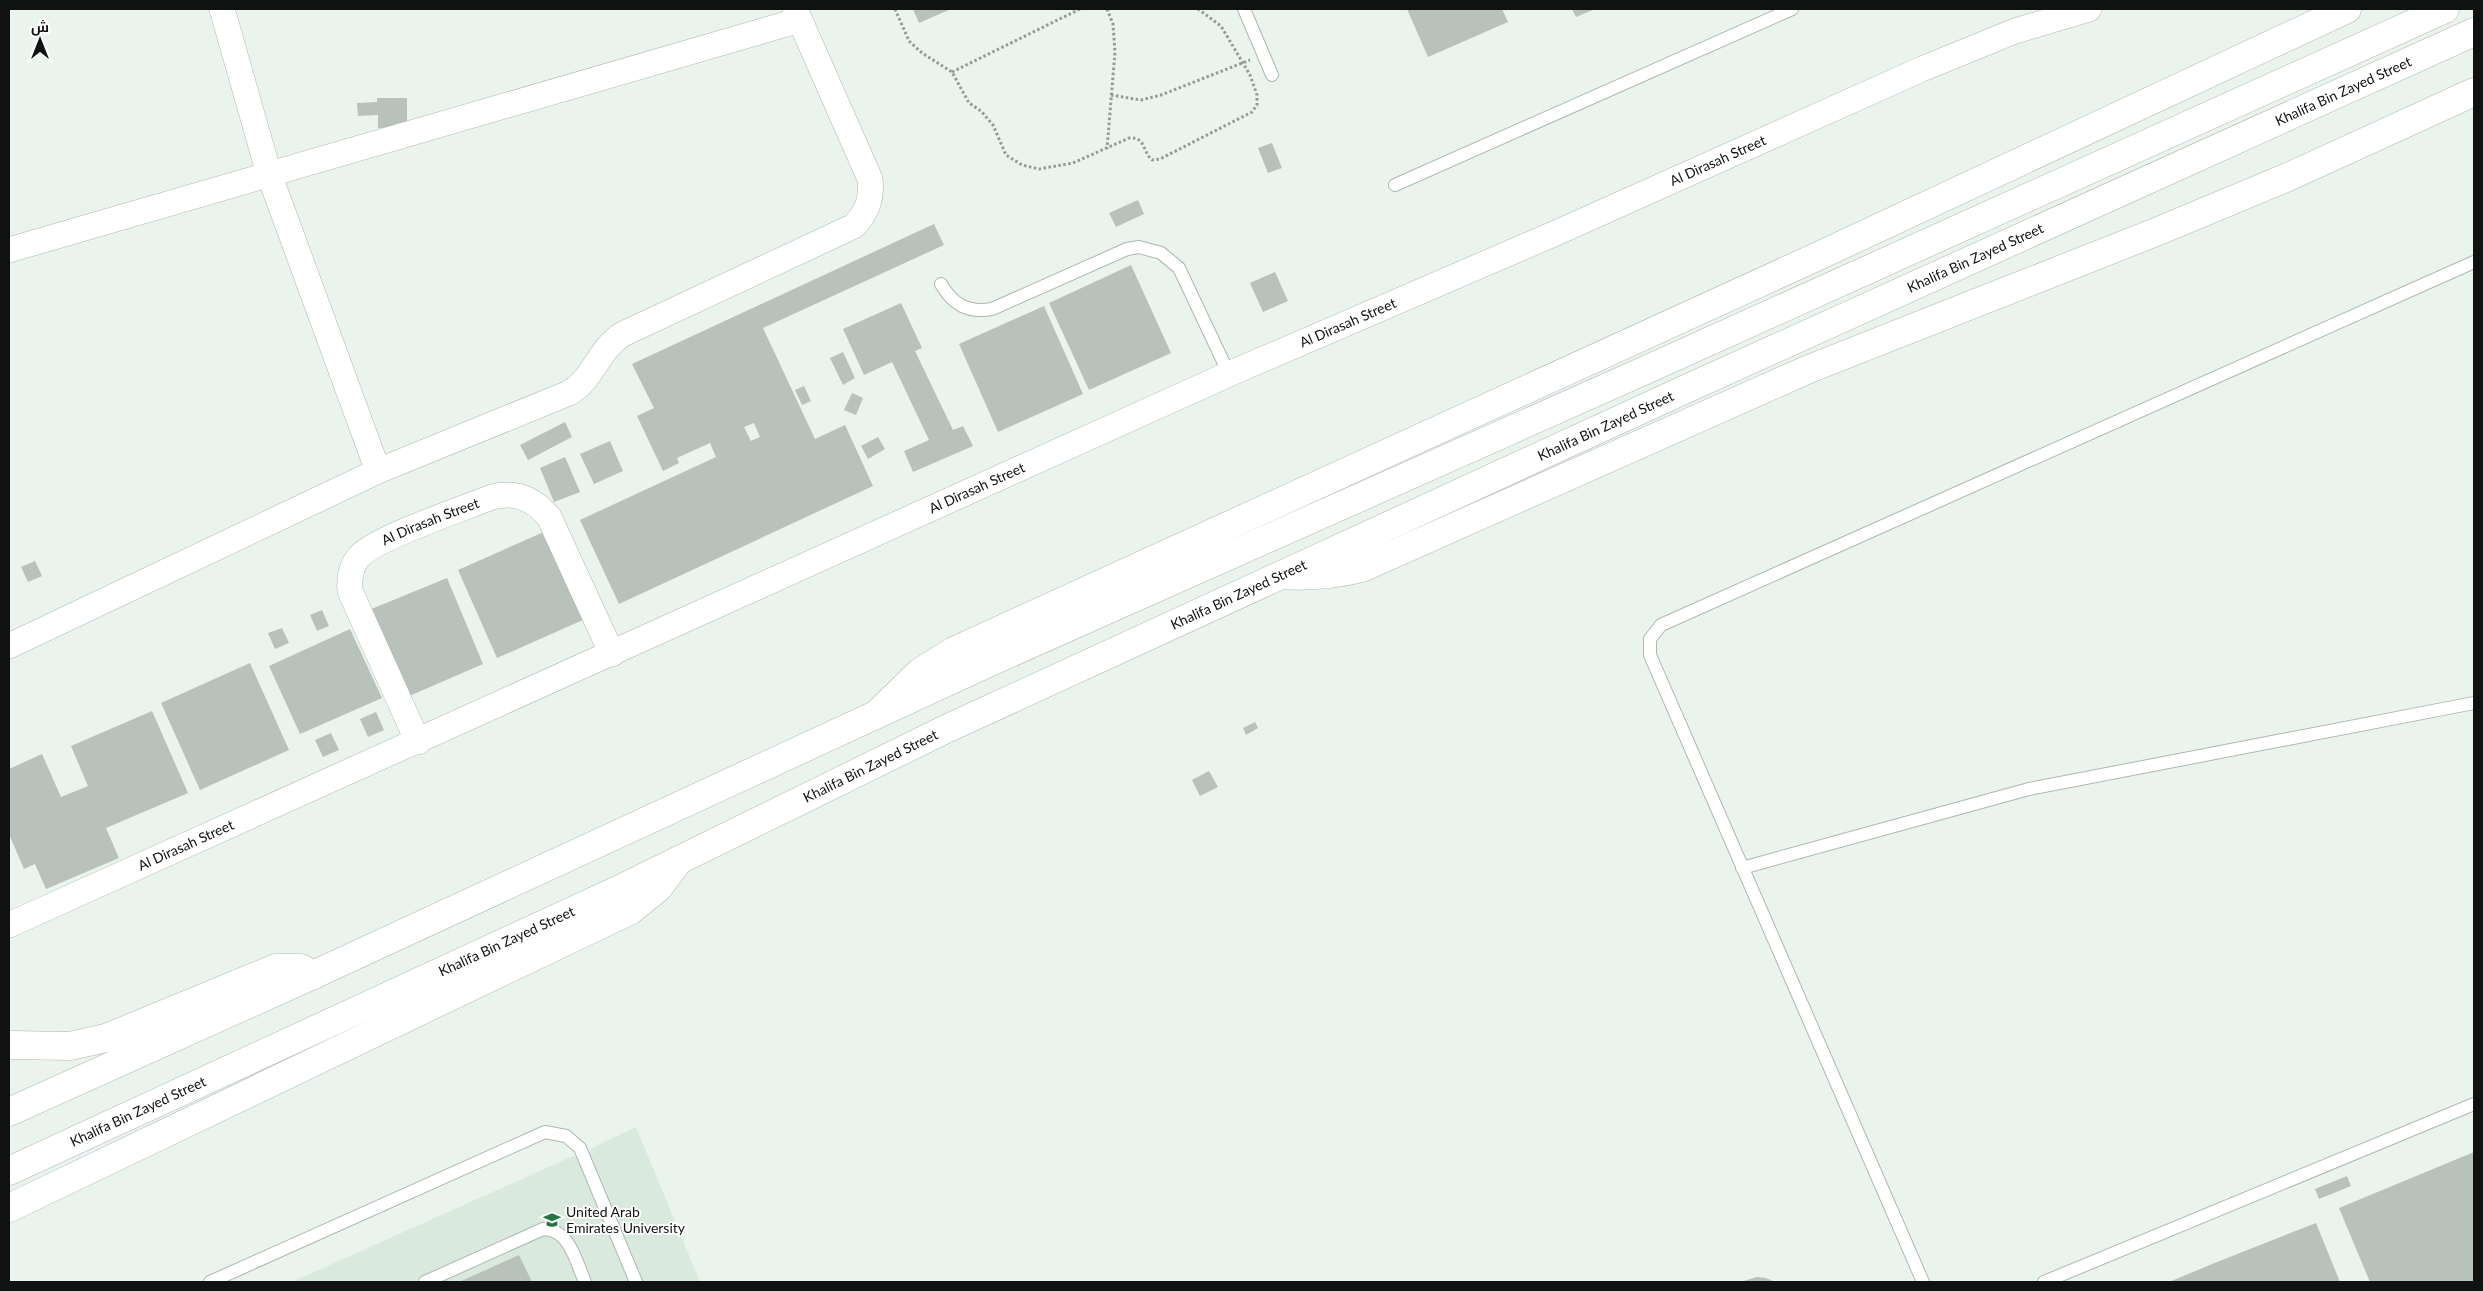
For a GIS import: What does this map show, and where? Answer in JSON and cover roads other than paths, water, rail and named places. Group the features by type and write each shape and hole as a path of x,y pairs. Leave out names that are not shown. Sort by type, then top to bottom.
{"main road":[{"path":"878,713 920,672 954,651 1796,266 2347,9"},
{"path":"9,1112 313,975 878,713 1648,369 2445,9"},
{"name":"Khalifa Bin Zayed Street","path":"9,1171 680,860 946,729 2474,32"},
{"path":"1281,575 1308,577 1336,574 1362,568 1809,369 2288,177 2474,92"},
{"path":"9,1208 630,910 658,888 680,860"},
{"path":"9,1045 70,1046 106,1038 276,968 301,968 313,975"}],"street":[{"path":"222,9 269,174 378,471"},
{"name":"Al Dirasah Street","path":"9,925 418,742 1229,374 1556,233 1970,48 2015,32 2051,15 2089,9"},
{"path":"9,250 269,174 798,14 870,178 872,192 863,216 843,232 623,334 610,343 600,354 583,383 569,393 378,471 9,646"},
{"name":"Al Dirasah Street","path":"418,742 353,603 350,591 350,579 355,563 367,550 377,544 492,497 502,494 524,497 542,508 548,517 612,654"}],"lane":[{"path":"1244,9 1272,75"},
{"path":"1394,184 1792,9"},
{"path":"941,284 956,303 967,309 979,311 992,309 1127,249 1150,249 1162,253 1179,268 1229,374"},
{"path":"1923,1282 1650,655 1650,639 1661,625 2474,262"},
{"path":"1742,868 2029,788 2474,703"},
{"path":"2044,1282 2474,1104"},
{"path":"210,1282 545,1132 566,1136 580,1148 636,1282"},
{"path":"425,1282 543,1228 551,1228 563,1236 585,1282"}],"place":[{"name":"United Arab Emirates University","path":"552,1220"}]}
